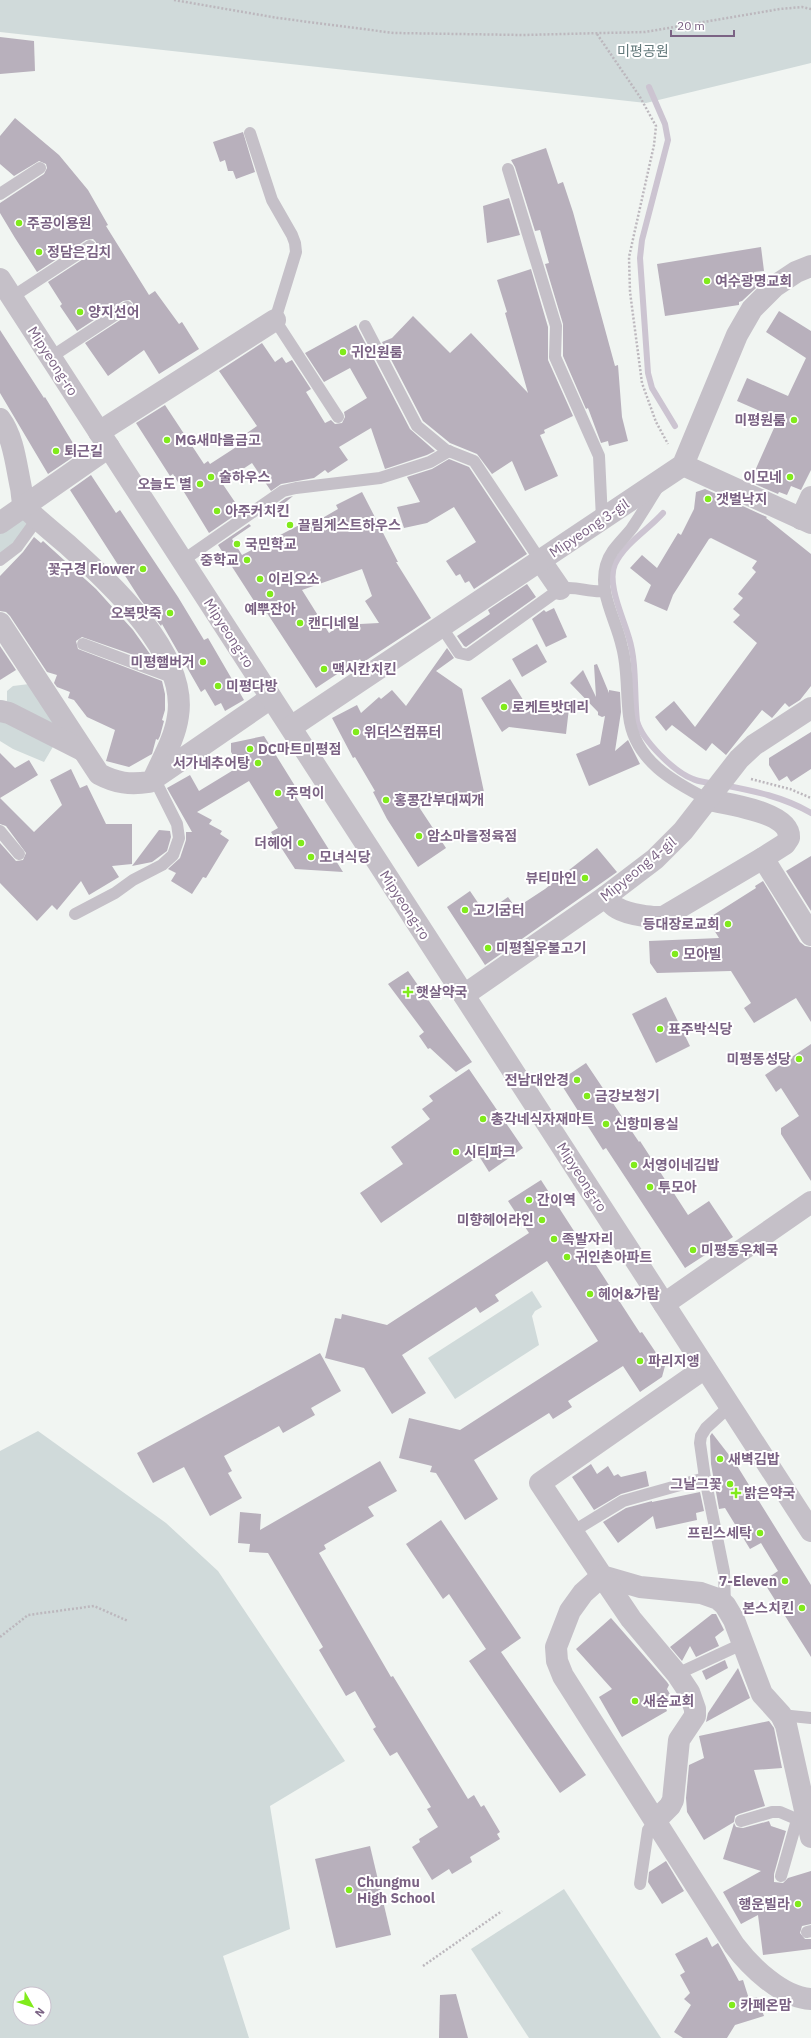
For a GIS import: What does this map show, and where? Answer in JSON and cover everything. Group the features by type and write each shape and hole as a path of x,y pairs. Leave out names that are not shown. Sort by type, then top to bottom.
{"street":[{"path":"811,266 796,272 775,286 752,309 737,335 683,465 806,521 811,497"},
{"name":"Mipyeong-ro","path":"0,279 811,1531"},
{"path":"0,522 31,512 104,440 275,320"},
{"path":"0,419 5,427 13,449 31,512 104,578 129,603 160,647 174,678 179,693 178,716 173,736 154,778"},
{"name":"Mipyeong 3-gil","path":"291,727 683,465"},
{"path":"540,560 560,589"},
{"path":"0,623 99,774 111,780 135,784 149,782 271,698"},
{"name":"Mipyeong 4-gil","path":"464,995 605,898 669,846 711,797 727,775 754,745 811,708"},
{"path":"0,711 8,713 84,751"},
{"path":"605,898 615,907 622,910 655,917 664,916 763,858 788,840 789,834 784,824 763,813 711,797"},
{"path":"763,858 811,935"},
{"path":"664,1304 811,1202"},
{"path":"655,1821 670,1806 673,1800 679,1740 695,1716 695,1709 689,1692 677,1674 631,1619 540,1484 706,1368"},
{"path":"602,1576 640,1587 701,1593 718,1599 725,1605 734,1620 762,1694 782,1714 786,1724 807,1829"},
{"path":"602,1576 583,1593 570,1610 556,1647 557,1661 563,1676 742,1955 758,1972 776,1985 793,1994 811,1999"}],"lane":[{"path":"250,133 272,200 295,243 296,252 275,320 338,417"},
{"path":"0,194 40,168"},
{"path":"508,169 556,326 555,356 599,456 602,519"},
{"path":"12,297 90,246"},
{"path":"51,357 127,307"},
{"path":"365,326 413,421 449,452 467,457 479,466 540,560"},
{"path":"182,561 283,491 380,478 430,462 449,452"},
{"path":"664,478 637,521 608,559 603,578 604,591 622,647 629,716 633,736 644,753 661,771 677,783 711,797"},
{"path":"0,560 17,547 31,512"},
{"path":"441,626 459,653 464,656 470,655 560,589 570,587 590,592 604,591"},
{"path":"83,644 174,678"},
{"path":"75,914 115,893 133,880 162,865 173,855 178,838 177,824 154,778"},
{"path":"0,831 19,854"},
{"path":"725,1605 724,1572 704,1478 700,1443 701,1436 706,1428 730,1406"},
{"path":"572,1532 623,1501 704,1478"},
{"path":"677,1674 742,1644"},
{"path":"782,1714 811,1718"},
{"path":"740,1821 776,1812 807,1829 781,1876"},
{"path":"640,1884 648,1830 655,1821"}],"path":[{"path":"174,0 278,18 394,33 523,35 645,32 780,9 802,6 811,9"},
{"path":"596,33 640,97 656,126 654,145 629,248 630,292 642,383 648,403 662,434 683,465"},
{"path":"727,775 779,786 811,798"},
{"path":"0,1637 28,1615 94,1606 128,1622"},
{"path":"423,1966 502,1911"}],"green space":[{"name":"미평공원","path":"0,0 811,0 811,63 646,103 0,32"},
{"path":"24,517 28,522 20,536 0,555 0,533"},
{"path":"29,684 61,733 44,762 13,749 0,741 0,700 7,701 7,691 13,686"},
{"path":"532,1291 542,1307 535,1311 532,1316 539,1345 455,1399 428,1358"},
{"path":"38,1431 166,1523 218,1571 345,1761 270,1806 290,1929 223,1956 249,2038 0,2038 0,1451"},
{"path":"564,1889 661,2038 529,2038 471,1949"}],"building":[{"path":"0,37 34,41 35,71 0,74"},
{"path":"15,118 59,155 88,190 108,225 106,226 149,295 155,291 179,324 182,322 199,349 159,374 144,350 108,376 85,343 131,313 134,310 133,303 130,300 123,301 77,331 60,306 62,304 48,282 94,252 97,249 96,242 93,239 86,240 37,272 15,238 0,213 0,203 44,174 47,168 46,164 39,161 14,176 0,164 0,136"},
{"path":"243,132 255,172 236,179 233,171 228,171 225,160 220,162 213,142"},
{"path":"546,148 558,184 563,182 573,212 615,366 618,365 622,417 628,441 609,446 608,441 601,443 588,408 586,409 563,356 563,324 545,264 549,263 540,230 535,231 515,167 511,160"},
{"path":"509,198 520,235 487,243 483,206"},
{"name":"여수광명교회","path":"761,247 764,271 754,272 756,288 739,302 739,305 665,316 657,264"},
{"path":"531,269 548,327 548,360 573,416 544,430 545,433 540,435 558,476 525,491 512,461 492,474 477,454 450,443 423,421 382,342 392,338 413,316 450,353 471,333 528,393 497,280"},
{"path":"779,311 811,331 811,470 801,490 791,486 787,495 779,492 778,494 750,482 778,419 737,401 747,378 788,396 806,358 766,332"},
{"path":"356,325 410,429 435,451 385,469 371,428 339,447 348,460 328,473 325,470 314,478 281,484 271,491 252,463 222,483 241,511 209,533 173,474 170,476 136,423 165,405 204,464 208,461 210,464 244,442 241,437 257,426 219,371 262,343 275,362 282,357 286,363 292,360 311,389 306,392 325,423 331,420 335,424 342,423 345,417 344,412 367,398 350,368 324,382 305,353"},
{"path":"0,330 44,398 45,397 79,453 48,474 0,393"},
{"path":"449,459 469,467 527,554 474,589 469,581 465,583 460,574 456,576 446,561 476,542 454,507 427,523 404,528 397,507 420,502 407,477 432,469"},
{"path":"91,475 116,513 120,510 178,597 204,640 208,638 244,700 225,711 221,703 215,706 205,689 201,692 162,624 161,626 140,599 70,490"},
{"path":"705,489 767,517 766,518 811,554 811,686 800,700 789,707 785,703 772,718 762,710 726,755 712,743 706,751 672,725 666,731 655,717 674,701 695,727 757,643 733,622 740,615 733,609 743,598 738,594 756,572 752,568 757,561 711,538 709,539 673,595 667,611 644,601 651,585 630,568 642,555 657,568 678,533 681,535 694,509 696,492"},
{"path":"362,492 398,562 396,562 431,618 362,663 360,659 316,688 267,613 263,615 218,545 249,524 251,526 232,539 242,555 305,522 307,527 338,509 336,505","holes":["362,569 372,596 365,601 379,623 341,625 329,633 302,590"]},
{"path":"293,496 281,506 279,503 286,498"},
{"path":"34,537 41,543 43,541 96,589 133,630 150,654 148,660 82,637 76,641 78,649 162,681 165,694 165,710 160,736 158,740 156,739 152,754 129,767 106,761 115,730 87,717 74,700 68,698 70,692 57,687 54,683 57,675 47,672 10,616 6,612 0,611 0,576 23,552"},
{"path":"527,584 536,597 466,647 464,646 457,636 490,614 488,610"},
{"path":"554,608 567,637 546,647 532,619 544,610 546,612"},
{"path":"537,644 547,662 522,677 512,659"},
{"path":"0,646 16,670 0,680"},
{"path":"447,648 454,658 436,671 462,689 484,792 419,807 446,848 418,867 387,819 373,792 375,791 355,757 353,758 332,718 357,705 361,713 379,697 381,699 392,690 406,706"},
{"path":"597,664 609,693 609,690 620,692 621,712 615,751 628,740 640,764 589,786 576,754 600,744 605,716 602,717 598,715 598,712 570,683 583,670 596,697 594,665"},
{"path":"510,679 525,703 569,708 566,734 509,727 502,732 481,698"},
{"path":"811,732 811,769 791,782 787,776 779,781 769,765 769,758"},
{"path":"264,736 300,794 296,797 343,872 295,869 271,832 278,828 249,781 197,812 212,820 209,824 222,831 220,834 229,840 206,878 203,877 192,894 171,881 176,873 168,869 180,858 186,840 186,832 192,832 167,788 190,775 199,791 240,766 231,752 231,743"},
{"path":"0,753 15,768 29,760 38,775 0,798"},
{"path":"71,769 80,788 87,785 106,824 132,824 132,864 112,866 119,877 89,895 81,881 57,910 52,905 37,921 0,883 0,843 16,861 23,860 26,853 6,826 0,824 0,798 34,832 62,805 50,780"},
{"path":"159,830 170,831 171,837 167,851 152,862 132,866"},
{"path":"597,848 617,872 485,965 447,907 470,891 485,913 508,897 516,908 545,889"},
{"path":"811,856 811,911 786,871"},
{"path":"763,881 800,942 805,946 811,947 811,1022 796,998 754,1023 744,1008 751,1003 731,971 657,973 650,963 649,941 719,938 707,919 756,888 755,886"},
{"path":"408,971 472,1062 456,1072 430,1048 428,1049 419,1036 424,1032 388,984"},
{"path":"666,997 690,1046 656,1063 632,1014"},
{"path":"811,1044 811,1181 781,1134 781,1128 799,1116 781,1088 776,1092 765,1075"},
{"path":"586,1063 639,1142 640,1141 688,1215 709,1201 733,1237 685,1268 606,1148 603,1150 559,1081"},
{"name":"시티파크","path":"469,1069 523,1148 489,1172 479,1156 381,1223 360,1193 403,1164 391,1147 430,1119 422,1109 433,1101 429,1096"},
{"path":"541,1180 640,1333 642,1332 665,1366 662,1377 640,1392 623,1366 568,1401 572,1407 553,1419 549,1413 474,1460 498,1499 465,1520 436,1473 430,1472 432,1466 399,1458 409,1418 460,1430 598,1341 547,1261 495,1295 499,1301 480,1313 476,1307 402,1355 426,1393 392,1414 364,1368 325,1358 335,1318 341,1319 342,1314 387,1325 529,1233 508,1201"},
{"path":"320,1353 341,1391 311,1408 315,1415 283,1433 279,1426 224,1456 232,1471 228,1473 242,1498 210,1516 184,1467 153,1483 137,1453"},
{"path":"712,1433 736,1464 811,1585 811,1657 763,1581 778,1571 761,1543 750,1549 725,1508 719,1509 711,1464 710,1436"},
{"path":"380,1461 397,1491 368,1507 374,1516 324,1545 326,1549 319,1553 391,1677 393,1676 468,1799 474,1795 481,1807 484,1805 500,1832 497,1834 500,1839 470,1857 472,1862 452,1874 449,1869 432,1880 412,1847 420,1842 419,1839 438,1827 427,1809 431,1807 397,1752 390,1756 373,1729 376,1727 355,1691 346,1696 319,1650 323,1647 268,1553 249,1552 250,1544 238,1543 240,1512 261,1514 260,1530"},
{"path":"591,1464 597,1474 608,1466 614,1476 618,1474 621,1477 646,1471 649,1486 621,1494 594,1510 572,1477"},
{"path":"700,1492 704,1511 696,1513 697,1520 656,1529 653,1516 618,1543 603,1522 626,1508 652,1501"},
{"path":"441,1520 521,1638 501,1652 586,1775 560,1793 469,1661 486,1649 449,1594 443,1599 406,1544"},
{"path":"712,1614 716,1614 724,1630 715,1637 719,1646 696,1657 690,1646 682,1661 670,1647"},
{"path":"611,1618 667,1682 669,1685 667,1689 673,1699 664,1704 667,1711 622,1737 599,1697 612,1689 576,1649"},
{"path":"725,1660 728,1668 706,1680 702,1671"},
{"path":"738,1668 750,1698 706,1722 708,1713"},
{"path":"769,1721 774,1728 782,1768 754,1770 765,1806 735,1816 734,1822 704,1840 687,1812 686,1798 689,1765 704,1758 699,1736"},
{"path":"769,1821 771,1826 786,1831 774,1874 774,1882 783,1883 788,1878 811,1871 811,1924 802,1926 800,1933 805,1939 811,1939 811,1949 763,1955 758,1915 741,1924 723,1892 761,1871 723,1859 734,1823 736,1827 743,1828"},
{"path":"370,1846 391,1935 336,1948 315,1859"},
{"path":"666,1861 684,1891 662,1904 648,1882 649,1872"},
{"path":"707,1937 712,1947 718,1943 739,1981 743,1980 749,1999 757,1997 764,2016 735,2025 727,2038 683,2038 674,2032 691,2005 684,1999 690,1993 680,1975 685,1972 675,1954"},
{"path":"456,1994 468,2038 439,2038 440,1995"}],"waterway":[{"path":"649,87 665,124 668,140 642,240 640,258 648,373 652,388 675,426"},
{"path":"663,513 619,556 613,572 614,591 632,648 637,721 645,737 668,763 693,779 714,784"},
{"path":"723,785 757,792 801,807 811,813"}],"place":[{"name":"주공이용원","path":"19,223"},
{"name":"정담은김치","path":"39,252"},
{"name":"여수광명교회","path":"707,281"},
{"name":"양지선어","path":"80,312"},
{"name":"귀인원룸","path":"343,352"},
{"name":"미평원룸","path":"794,420"},
{"name":"MG새마을금고","path":"167,440"},
{"name":"퇴근길","path":"56,451"},
{"name":"술하우스","path":"211,477"},
{"name":"이모네","path":"790,477"},
{"name":"오늘도 별","path":"200,484"},
{"name":"갯벌낙지","path":"708,499"},
{"name":"아주커치킨","path":"217,511"},
{"name":"끌림게스트하우스","path":"290,525"},
{"name":"국민학교","path":"237,544"},
{"name":"중학교","path":"247,560"},
{"name":"꽃구경 Flower","path":"143,569"},
{"name":"이리오소","path":"260,579"},
{"name":"예뿌잔아","path":"270,594"},
{"name":"오복맛죽","path":"170,613"},
{"name":"캔디네일","path":"300,623"},
{"name":"미평햄버거","path":"203,662"},
{"name":"맥시칸치킨","path":"324,669"},
{"name":"미평다방","path":"218,686"},
{"name":"로케트밧데리","path":"504,707"},
{"name":"위더스컴퓨터","path":"356,732"},
{"name":"DC마트미평점","path":"250,749"},
{"name":"서가네추어탕","path":"258,763"},
{"name":"주먹이","path":"278,793"},
{"name":"홍콩간부대찌개","path":"386,800"},
{"name":"암소마을정육점","path":"419,836"},
{"name":"더헤어","path":"301,843"},
{"name":"모녀식당","path":"311,857"},
{"name":"뷰티마인","path":"585,878"},
{"name":"고기굼터","path":"465,910"},
{"name":"등대장로교회","path":"728,924"},
{"name":"미평칠우불고기","path":"488,948"},
{"name":"모아빌","path":"675,954"},
{"name":"햇살약국","path":"408,992"},
{"name":"표주박식당","path":"660,1029"},
{"name":"미평동성당","path":"799,1059"},
{"name":"전남대안경","path":"577,1080"},
{"name":"금강보청기","path":"587,1096"},
{"name":"총각네식자재마트","path":"483,1119"},
{"name":"신항미용실","path":"606,1124"},
{"name":"시티파크","path":"456,1152"},
{"name":"서영이네김밥","path":"634,1165"},
{"name":"투모아","path":"650,1187"},
{"name":"간이역","path":"529,1200"},
{"name":"미향헤어라인","path":"542,1220"},
{"name":"족발자리","path":"554,1239"},
{"name":"미평동우체국","path":"693,1250"},
{"name":"귀인촌아파트","path":"567,1257"},
{"name":"헤어&가람","path":"590,1294"},
{"name":"파리지앵","path":"640,1361"},
{"name":"새벽김밥","path":"720,1459"},
{"name":"그날그꽃","path":"730,1484"},
{"name":"밝은약국","path":"736,1493"},
{"name":"프린스세탁","path":"760,1533"},
{"name":"7-Eleven","path":"785,1581"},
{"name":"본스치킨","path":"802,1608"},
{"name":"새순교회","path":"635,1701"},
{"name":"Chungmu High School","path":"349,1890"},
{"name":"행운빌라","path":"798,1904"},
{"name":"카페온맘","path":"732,2005"}]}
